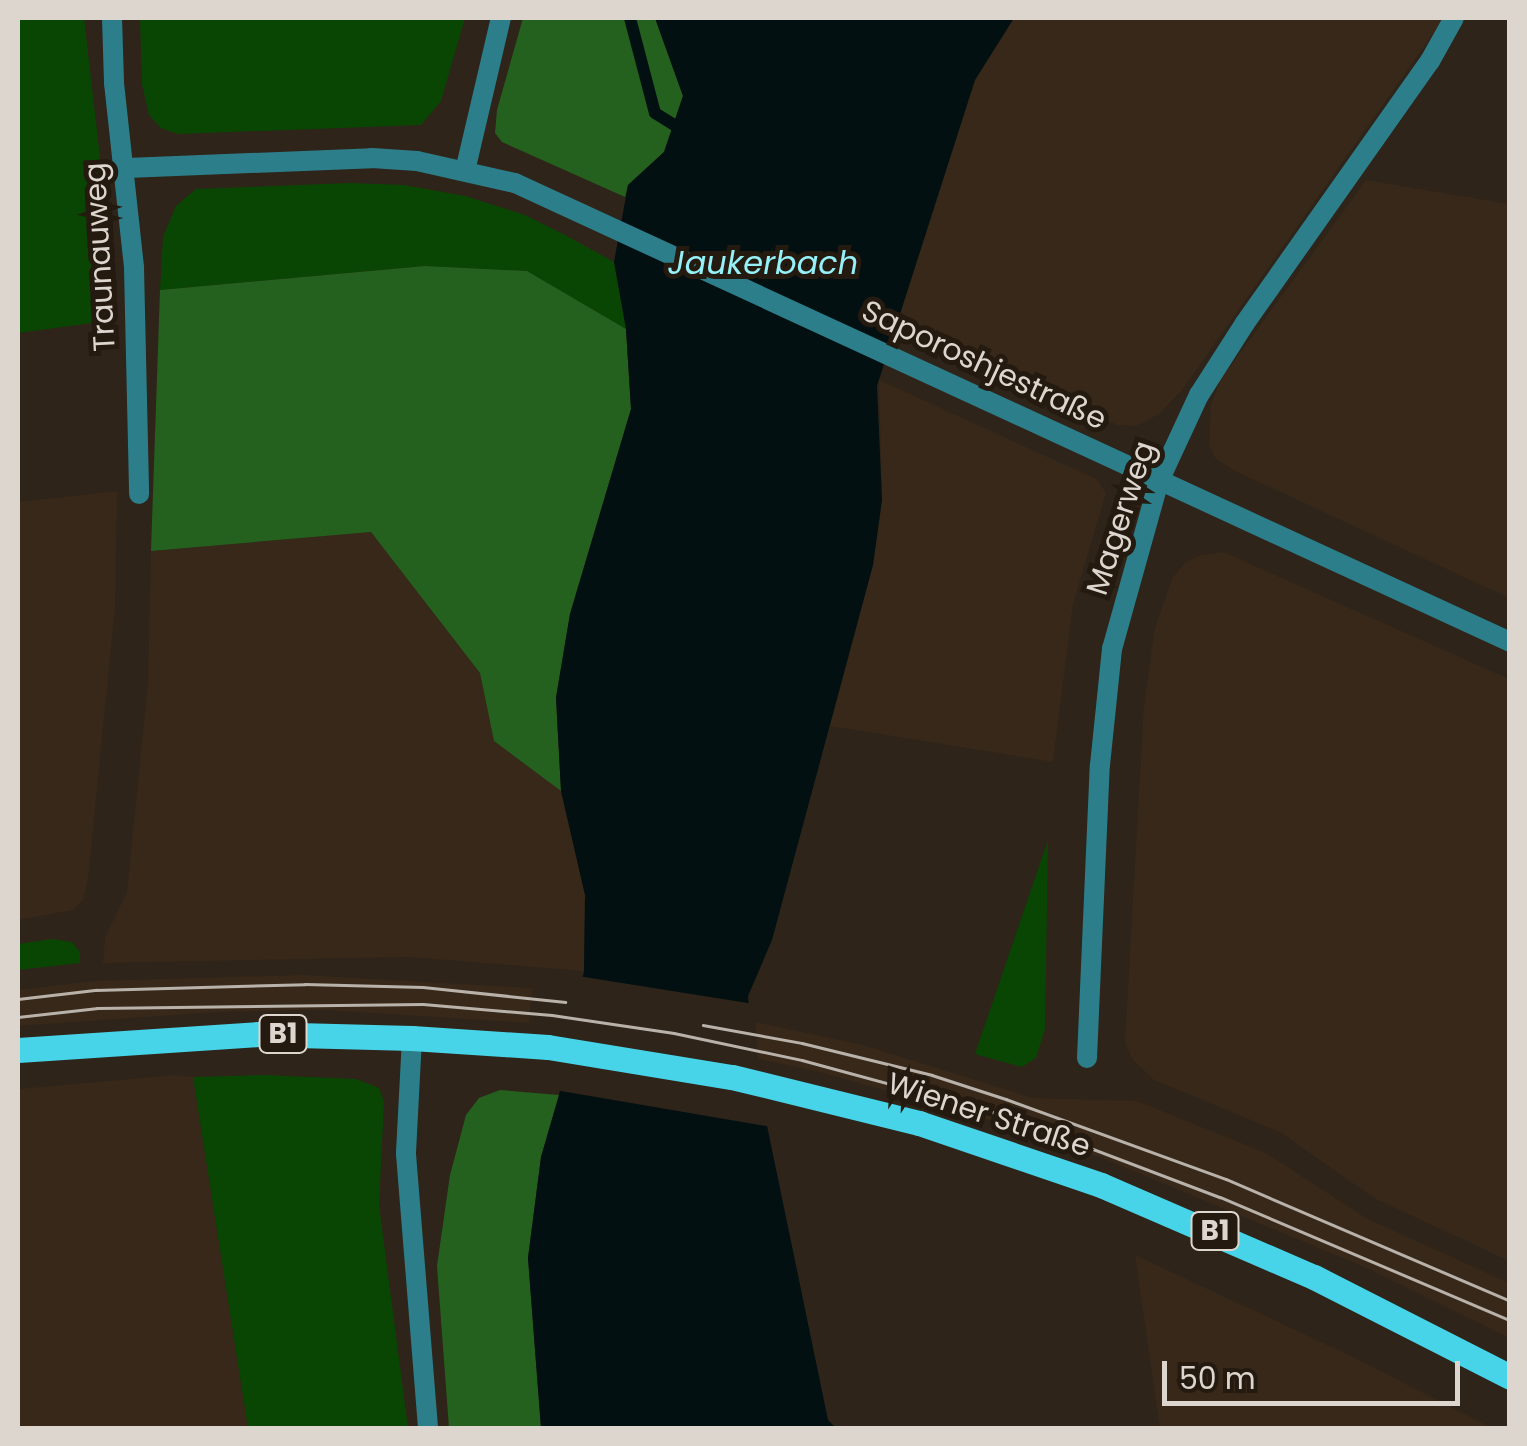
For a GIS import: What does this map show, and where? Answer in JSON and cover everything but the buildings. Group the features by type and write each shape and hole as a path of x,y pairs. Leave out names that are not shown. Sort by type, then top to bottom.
{"main road":[{"name":"Wiener Straße","path":"18,1050 258,1034 412,1038 548,1048 669,1064 919,1123 1101,1185 1314,1277 1510,1377"}],"street":[{"name":"Traunauweg","path":"112,18 114,83 134,268 139,494"},
{"path":"464,172 501,18"},
{"name":"Magerweg","path":"1087,1058 1100,765 1112,648 1159,480 1199,395 1236,337 1430,61 1454,18"},
{"name":"Saporoshjestraße","path":"126,168 372,158 514,182 1510,642"},
{"path":"412,1038 406,1154 428,1428"}],"shaded area":[{"path":"1014,18 1444,18 1182,390 1159,414 1136,426 1117,425 897,321 975,80"},
{"path":"1366,180 1509,204 1509,598 1235,471 1216,459 1209,445 1211,404 1221,379"},
{"path":"879,380 1096,479 1106,493 1073,604 1053,762 830,726 873,565 882,500"},
{"path":"117,491 115,608 88,880 83,900 73,910 18,920 18,502"},
{"path":"371,532 480,673 494,741 561,791 585,895 584,971 409,957 103,963 105,937 127,892 148,682 151,551"},
{"path":"1223,552 1509,679 1509,1261 1374,1198 1280,1132 1154,1080 1132,1059 1125,1041 1144,706 1155,627 1173,577 1185,563 1201,555"},
{"path":"304,975 532,988 529,1023 325,1010 217,1012 18,1026 18,990 94,981"},
{"path":"750,1021 863,1045 1033,1098 1137,1101 1266,1153 1366,1218 1509,1283 1509,1338 1369,1269 1107,1160 1015,1127 816,1071 753,1058"},
{"path":"176,1075 193,1077 248,1428 18,1428 18,1089"},
{"path":"1135,1255 1353,1357 1492,1428 1160,1428"}],"green space":[{"path":"18,18 84,18 115,288 109,310 92,323 18,333"},
{"path":"140,18 465,18 441,101 421,125 178,134 161,128 149,115 142,84"},
{"path":"523,18 655,18 683,96 664,152 628,185 625,197 502,142 495,133 497,110"},
{"path":"350,183 404,185 465,196 525,215 565,235 614,262 626,329 527,271 424,266 160,290 163,237 176,206 196,189"},
{"path":"425,266 527,271 626,329 631,409 570,614 556,697 561,791 494,741 480,673 371,532 151,551 160,290"},
{"path":"1048,840 1045,1029 1036,1058 1022,1067 975,1054"},
{"path":"52,939 72,942 80,952 80,963 18,970 18,944"},
{"path":"193,1077 356,1079 379,1088 384,1102 379,1205 408,1428 248,1428"},
{"path":"500,1090 559,1095 541,1157 528,1258 541,1428 449,1428 437,1266 450,1175 466,1115 479,1098"}],"water":[{"name":"Jaukerbach","path":"655,18 1014,18 975,80 877,386 882,500 873,565 772,940 748,996 753,1058 828,1420 836,1428 541,1428 528,1258 541,1157 559,1095 584,971 585,895 561,791 556,698 570,614 631,409 626,329 614,262 628,185 664,152 683,96"}],"pier":[{"path":"578,976 754,1004 758,1058 772,1127 555,1090"}],"waterway":[{"path":"630,18 655,113 688,134"}],"tram line":[{"path":"18,999 96,990 305,984 423,987 565,1002"},
{"path":"18,1017 97,1008 423,1004 552,1015 674,1033 802,1060 1001,1114 1220,1197 1510,1320"},
{"path":"703,1025 802,1043 932,1075 1006,1099 1226,1179 1510,1301"}]}
